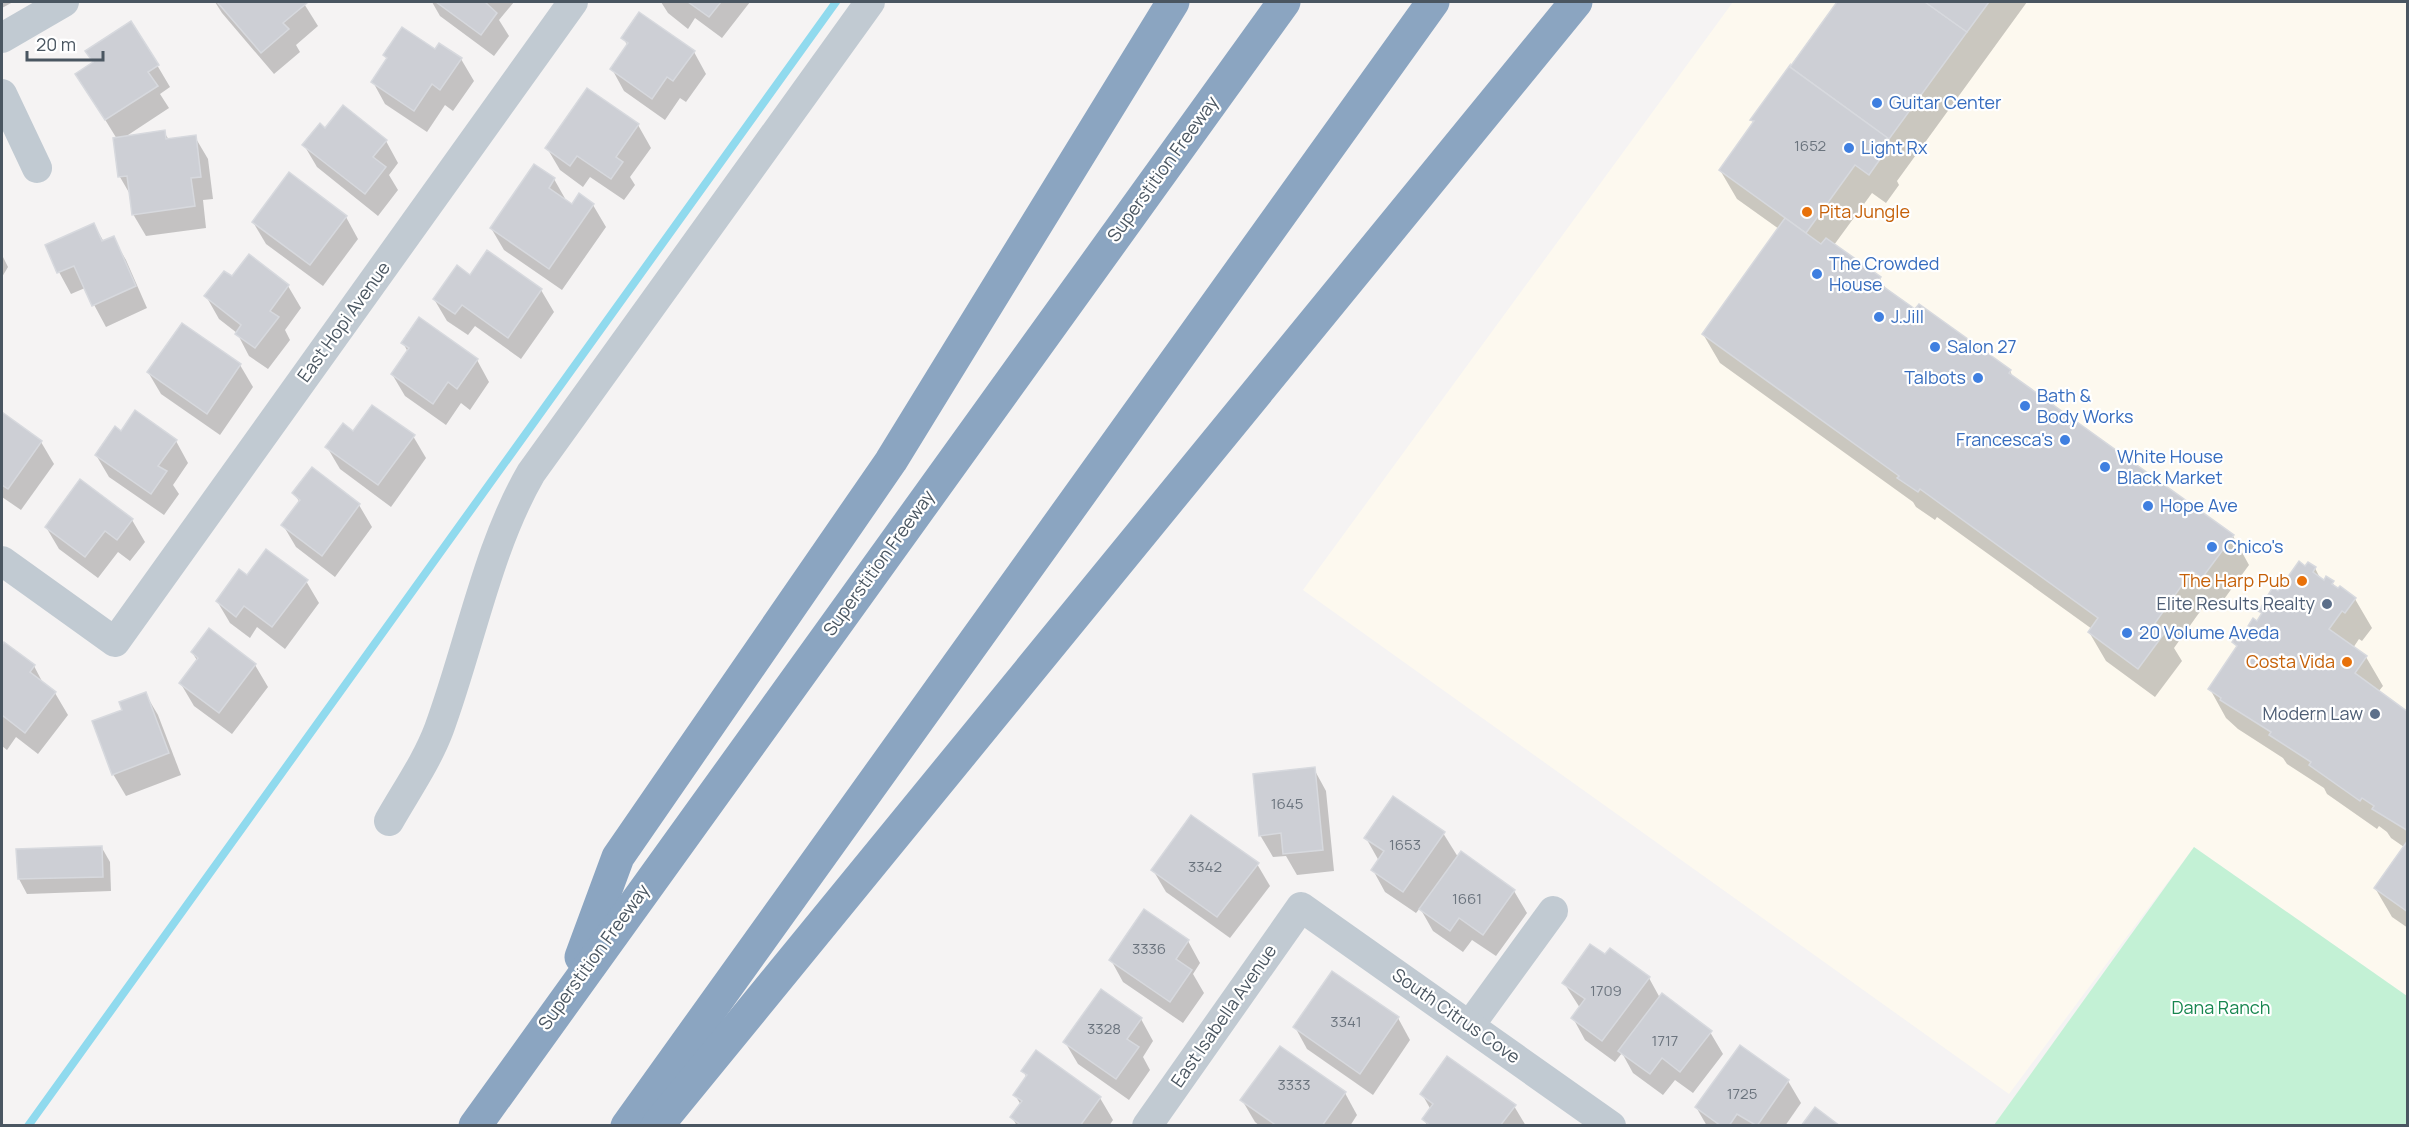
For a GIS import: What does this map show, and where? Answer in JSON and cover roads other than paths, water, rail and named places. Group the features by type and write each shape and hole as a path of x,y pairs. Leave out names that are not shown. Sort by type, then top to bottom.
{"highway":[{"path":"566,996 618,857 891,461 1173,2"},
{"name":"Superstition Freeway","path":"475,1125 1284,2"},
{"path":"627,1125 1433,2"},
{"path":"657,1125 1576,2"}],"street":[{"path":"2,38 64,2"},
{"name":"East Hopi Avenue","path":"2,561 115,642 573,2"},
{"path":"389,821 438,731 501,536 515,501 531,472 870,2"},
{"path":"2,94 37,168"},
{"name":"South Citrus Cove","path":"1301,908 1470,1025 1574,1115 1611,1125"},
{"name":"East Isabella Avenue","path":"1147,1125 1301,908"},
{"path":"1470,1025 1553,911"}],"waterway":[{"path":"28,1126 836,2"}],"place":[{"name":"Guitar Center","path":"1877,103"},
{"name":"Light Rx","path":"1849,148"},
{"name":"Pita Jungle","path":"1807,212"},
{"name":"The Crowded House","path":"1817,274"},
{"name":"J.Jill","path":"1879,317"},
{"name":"Salon 27","path":"1935,347"},
{"name":"Talbots","path":"1978,378"},
{"name":"Bath & Body Works","path":"2025,406"},
{"name":"Francesca's","path":"2065,440"},
{"name":"White House Black Market","path":"2105,467"},
{"name":"Hope Ave","path":"2148,506"},
{"name":"Chico's","path":"2212,547"},
{"name":"The Harp Pub","path":"2302,581"},
{"name":"Elite Results Realty","path":"2327,604"},
{"name":"20 Volume Aveda","path":"2127,633"},
{"name":"Costa Vida","path":"2347,662"},
{"name":"Modern Law","path":"2375,714"}],"park label":[{"name":"Dana Ranch","path":"2221,1008"}]}
